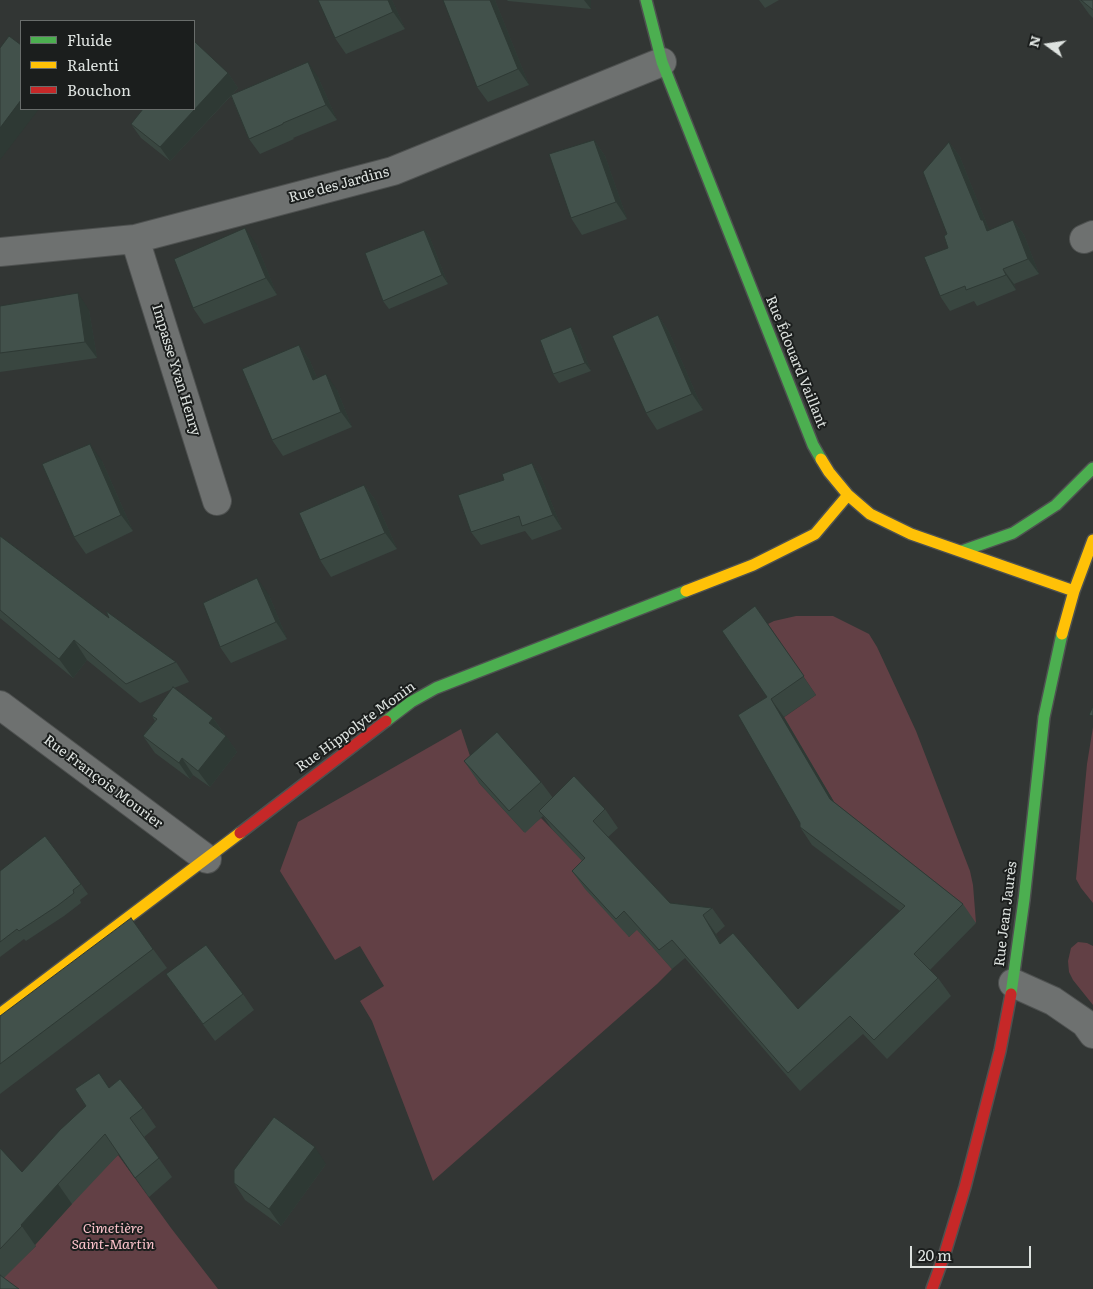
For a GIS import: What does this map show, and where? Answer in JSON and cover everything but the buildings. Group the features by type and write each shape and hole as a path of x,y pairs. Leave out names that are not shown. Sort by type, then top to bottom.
{"street":[{"name":"Rue Édouard Vaillant","path":"646,0 662,62 813,445 829,472 848,496 870,514 911,534 1074,591"},
{"name":"Rue des Jardins","path":"0,252 135,239 393,171 662,62"},
{"name":"Impasse Yvan Henry","path":"135,239 218,501"},
{"path":"962,551 1013,532 1035,519 1056,505 1093,468"},
{"name":"Rue Hippolyte Monin","path":"0,1014 207,859 411,702 436,688 753,565 816,534 848,496"},
{"name":"Rue Jean Jaurès","path":"932,1289 948,1243 983,1120 1000,1051 1013,983 1044,717 1058,650 1074,591 1093,540"},
{"name":"Rue François Mourier","path":"0,705 207,859"},
{"path":"1013,983 1053,1001 1085,1022 1093,1034"}],"green space":[{"path":"796,616 833,616 869,634 877,647 916,731 970,871 976,923 843,817 783,718 816,695 768,624"},
{"path":"1093,727 1093,903 1076,879 1087,764"},
{"path":"461,729 479,783 524,832 541,818 582,860 629,937 637,929 672,969 433,1181 372,1021 360,1001 384,986 360,946 335,960 280,871 298,822"},
{"path":"1078,942 1093,946 1093,1005 1069,972 1068,961 1071,948"},
{"name":"Cimetière Saint-Martin","path":"118,1155 218,1289 0,1289 0,1279 36,1246 34,1245 98,1174"}],"traffic: fast":[{"path":"646,0 662,62 813,445 821,459"},
{"path":"962,551 1013,533 1056,505 1093,468"},
{"path":"386,721 411,702 436,688 686,591"},
{"path":"1011,994 1024,900 1044,717 1062,634"}],"traffic: slow":[{"path":"821,459 848,495 870,514 911,534 1074,591"},
{"path":"686,591 753,565 815,534 848,495"},
{"path":"1062,634 1074,591 1093,540"},
{"path":"0,1014 240,833"}],"traffic: jam":[{"path":"240,833 386,721"},
{"path":"932,1289 965,1187 1000,1051 1011,994"}]}
